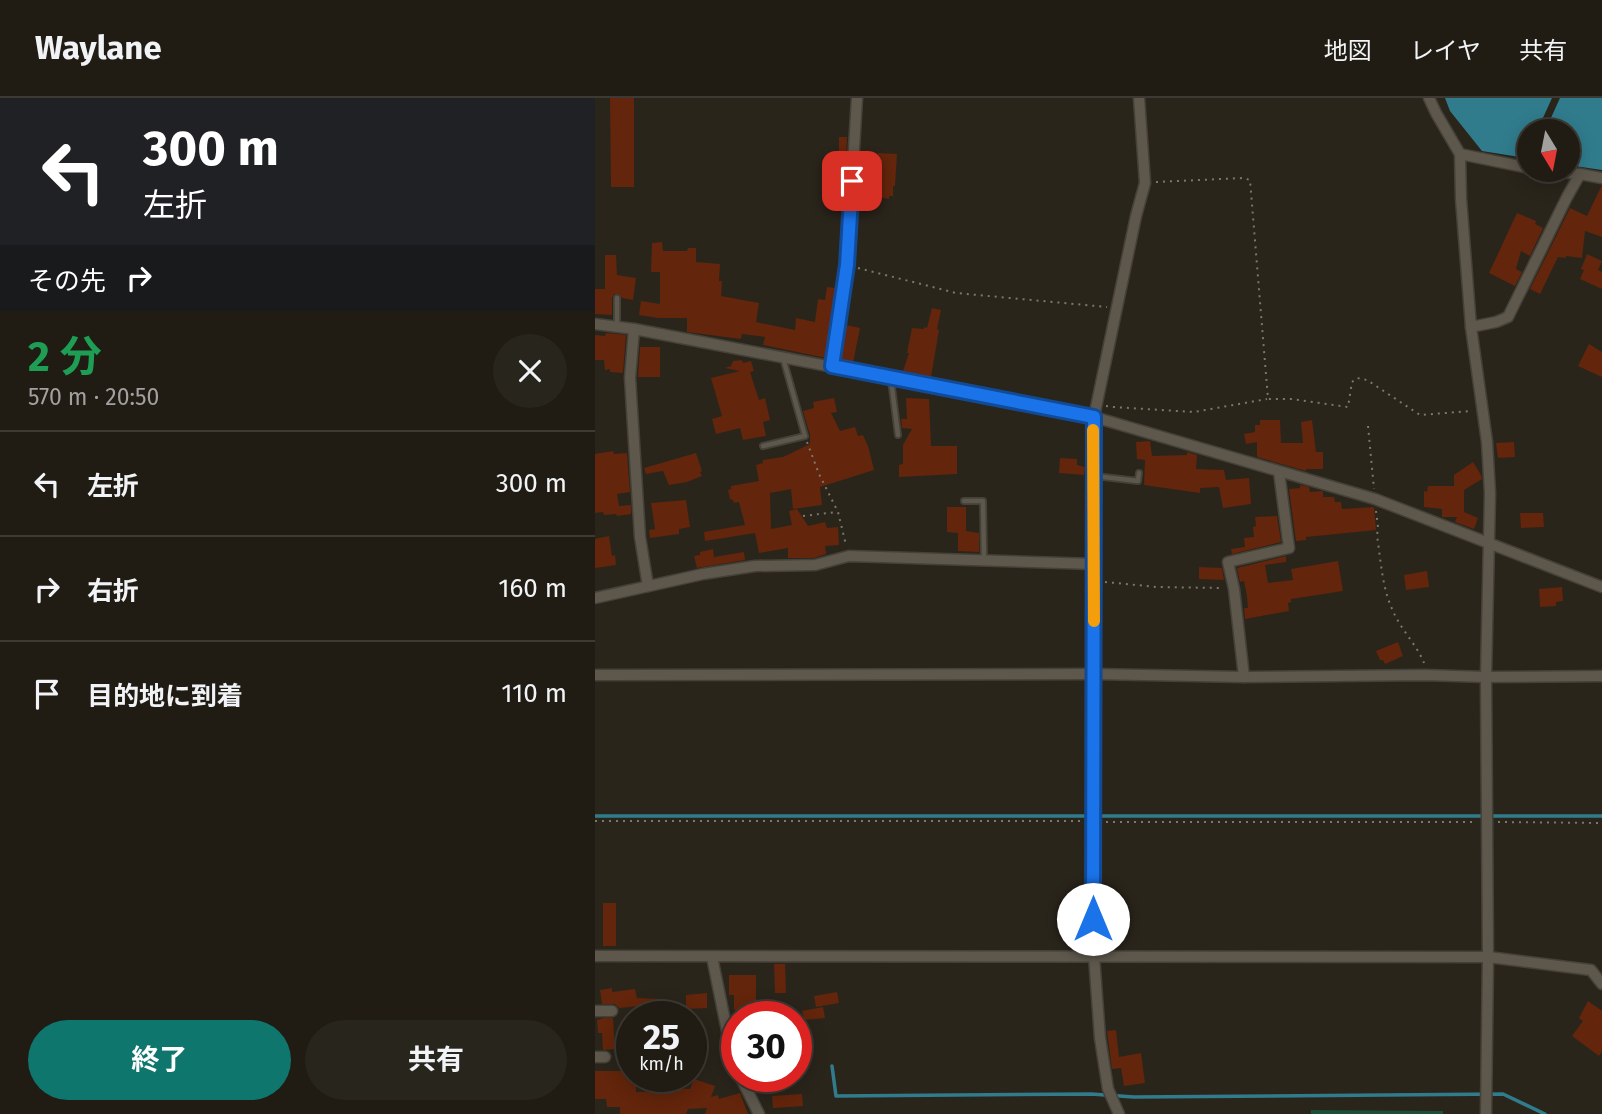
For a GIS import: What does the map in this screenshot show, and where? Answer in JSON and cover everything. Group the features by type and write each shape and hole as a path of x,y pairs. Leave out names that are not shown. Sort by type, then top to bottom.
{"street":[{"path":"832,366 847,265 857,98"},
{"path":"1119,1114 1108,1089 1094,956 1094,417 1145,183 1139,98"},
{"path":"1429,98 1460,153 1471,327 1487,442 1490,493 1486,677 1486,1114"},
{"path":"1460,153 1517,165"},
{"path":"1580,174 1602,178"},
{"path":"1471,327 1508,317 1575,182"},
{"path":"595,324 634,329 1094,417 1375,499 1602,587"},
{"path":"634,329 630,378 640,537 648,586"},
{"path":"1244,677 1229,562 1289,548 1279,472"},
{"path":"595,598 703,574 755,566 815,565 849,556 1094,564"},
{"path":"595,675 1602,676"},
{"path":"595,956 1488,957 1591,970 1602,984"},
{"path":"712,957 721,1001"},
{"path":"595,1011 612,1011"},
{"path":"748,1092 758,1114"}],"lane":[{"path":"617,298 617,327"},
{"path":"763,446 805,436 782,358"},
{"path":"891,378 898,435"},
{"path":"1094,476 1138,481 1139,474"},
{"path":"964,500 983,501 984,561"}],"path":[{"path":"1145,183 1243,178 1250,180 1268,399"},
{"path":"847,265 956,293 1117,308"},
{"path":"1097,403 1113,407 1194,412 1268,399 1292,399 1348,407 1352,382 1357,379 1367,380 1420,415 1482,410"},
{"path":"1368,426 1377,536 1387,594 1392,610 1423,660 1425,674"},
{"path":"805,436 819,474 838,512 849,556"},
{"path":"803,516 838,512"},
{"path":"1094,581 1157,587 1234,589"}],"green space":[{"path":"1311,1110 1443,1111 1443,1114 1311,1114"}],"water":[{"path":"1445,98 1552,98 1542,119 1517,119 1517,157 1482,151 1450,111"},
{"path":"1560,98 1602,98 1602,170 1580,167 1580,119 1550,119"}],"building":[{"path":"610,98 634,98 634,187 611,187"},
{"path":"839,137 847,137 845,179 834,178 836,163 839,163"},
{"path":"878,153 897,154 895,186 893,196 889,196 889,199 859,193 860,175 873,177 874,159 878,158"},
{"path":"1602,185 1602,237 1585,231 1582,258 1558,257 1540,294 1530,289 1570,208 1587,216"},
{"path":"1517,213 1536,221 1535,224 1543,228 1530,256 1521,251 1516,269 1522,272 1515,286 1489,273"},
{"path":"662,242 663,251 687,251 688,248 696,248 696,262 720,264 721,296 759,303 756,322 795,330 796,318 815,322 818,299 825,300 827,287 836,288 826,358 763,345 765,337 742,334 741,339 687,332 687,318 639,315 641,301 660,304 660,272 651,272 652,243"},
{"path":"1587,254 1602,261 1598,270 1602,272 1602,289 1580,279"},
{"path":"605,255 616,255 617,275 636,278 633,300 614,294 612,315 595,314 595,289 605,289"},
{"path":"932,308 941,310 931,377 903,371 909,353 912,328 927,328"},
{"path":"846,325 860,328 853,363 840,361"},
{"path":"606,333 626,335 623,373 605,370 604,360 595,360 595,335 605,336"},
{"path":"1589,344 1602,352 1602,377 1578,366"},
{"path":"640,347 660,347 660,377 638,377"},
{"path":"742,360 743,363 751,361 754,371 750,372 759,400 765,398 770,420 763,422 766,436 743,440 740,428 716,434 712,419 722,416 711,378 740,371 725,368 731,366 733,361"},
{"path":"834,398 837,412 831,413 840,431 855,427 858,436 863,435 874,470 820,487 822,505 793,509 791,489 770,493 771,529 792,525 789,511 797,509 808,526 825,522 827,528 838,527 839,545 825,546 826,554 814,558 788,558 788,548 759,553 755,533 705,541 704,532 745,525 739,502 734,503 730,499 728,490 731,486 759,481 756,465 763,463 763,460 783,457 810,444 803,411 814,408 813,402"},
{"path":"906,398 929,399 931,446 957,446 957,474 899,477 899,465 903,464 903,445 912,429 902,428 901,419 907,419"},
{"path":"1260,420 1280,420 1281,443 1303,443 1301,422 1312,420 1316,452 1323,452 1323,469 1306,471 1257,457 1257,442 1246,444 1244,434 1255,432 1255,425 1260,425"},
{"path":"1150,441 1152,456 1187,455 1187,452 1197,455 1196,469 1224,470 1226,480 1249,478 1251,504 1223,508 1219,487 1200,488 1200,493 1144,485 1145,460 1137,459 1136,442"},
{"path":"1514,442 1515,457 1498,458 1496,443"},
{"path":"613,451 614,454 627,453 630,492 617,494 619,506 631,505 631,514 617,516 595,513 595,454"},
{"path":"696,453 702,476 669,485 663,471 646,474 644,468"},
{"path":"1060,458 1077,459 1077,465 1085,467 1084,475 1059,473"},
{"path":"1473,462 1482,479 1464,490 1464,512 1478,518 1474,529 1455,522 1457,517 1442,517 1442,509 1424,507 1424,491 1427,492 1428,486 1454,486 1454,475"},
{"path":"1300,485 1309,487 1310,492 1323,491 1323,497 1334,497 1335,502 1341,502 1342,509 1374,507 1376,530 1306,537 1306,540 1296,541 1289,489 1300,488"},
{"path":"686,500 690,527 679,529 679,534 650,538 649,530 655,529 651,503"},
{"path":"947,507 966,507 966,531 979,533 979,552 958,551 958,533 947,532"},
{"path":"1520,513 1543,513 1544,527 1521,528"},
{"path":"1277,516 1281,542 1232,554 1231,549 1245,547 1244,538 1254,537 1255,517"},
{"path":"609,536 616,565 595,568 595,539"},
{"path":"713,549 714,557 744,552 745,560 697,568 694,556"},
{"path":"1286,556 1286,562 1265,565 1268,583 1293,580 1291,569 1338,561 1343,591 1291,599 1288,603 1289,611 1245,619 1247,596 1244,581 1240,582 1237,568"},
{"path":"1199,567 1222,568 1224,580 1199,579"},
{"path":"1427,571 1429,587 1406,590 1404,575"},
{"path":"1562,587 1563,601 1556,602 1556,606 1540,607 1539,589"},
{"path":"1398,642 1403,656 1385,664 1376,651"},
{"path":"603,903 616,903 616,946 603,946"},
{"path":"774,964 785,964 786,993 775,993"},
{"path":"729,975 756,975 756,1001 734,1001 734,995 729,995"},
{"path":"612,988 612,992 635,989 637,998 662,1001 616,1001 616,1005 602,1004 600,990"},
{"path":"837,992 839,1003 816,1007 814,996"},
{"path":"707,993 707,1001 686,1001 686,995"},
{"path":"1588,1001 1602,1011 1602,1051 1599,1056 1572,1036 1583,1021 1579,1018"},
{"path":"823,1007 825,1018 812,1019 812,1009"},
{"path":"613,1018 615,1049 603,1050 602,1033 598,1033 597,1020"},
{"path":"1116,1030 1119,1057 1141,1053 1145,1083 1124,1086 1121,1068 1112,1069 1107,1031"},
{"path":"595,1071 616,1071 616,1092 707,1092 707,1083 715,1086 711,1097 718,1095 719,1099 740,1093 748,1114 705,1114 707,1108 688,1109 686,1114 620,1114 620,1107 607,1107 606,1099 595,1099"},
{"path":"802,1094 803,1106 773,1108 772,1096"}],"waterway":[{"path":"595,816 1602,816"},
{"path":"832,1066 836,1096 1503,1094 1545,1114"}],"slow traffic":[{"path":"1093,430 1094,621"}],"route":[{"path":"852,181 847,265 832,366 1094,417 1093,919"}]}
